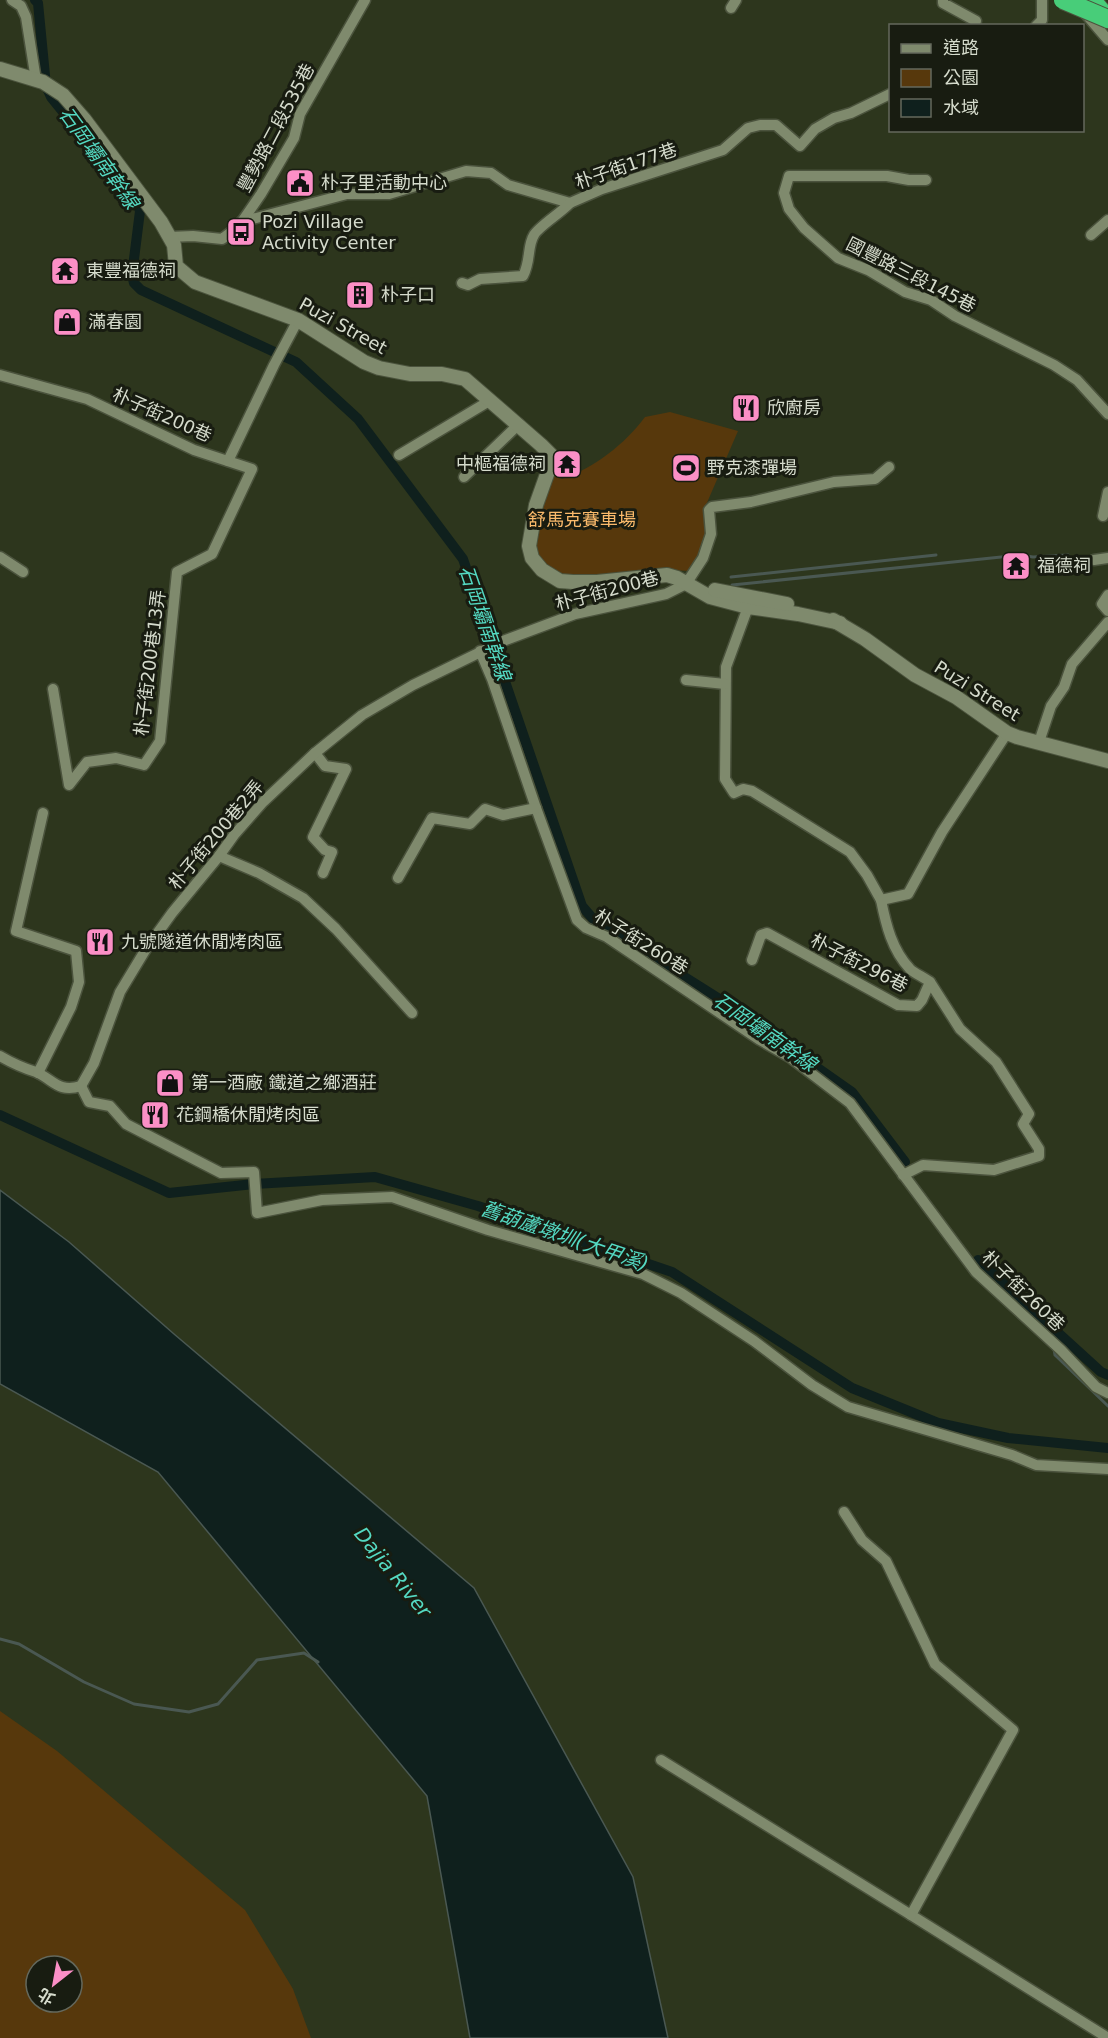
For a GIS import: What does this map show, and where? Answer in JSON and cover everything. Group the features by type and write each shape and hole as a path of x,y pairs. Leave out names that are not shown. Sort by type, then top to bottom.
{"highway":[{"path":"1063,0 1108,17"},
{"path":"1094,0 1108,17"}],"street":[{"path":"12,0 21,6 26,17 40,81"},
{"name":"豐勢路二段535巷","path":"169,237 193,236 222,239 239,226 294,138 300,114 364,0"},
{"path":"943,0 943,3 976,21"},
{"path":"1038,24 1042,20 1042,0"},
{"path":"1074,0 1108,40"},
{"name":"Puzi Street","path":"0,69 40,81 63,94 156,215 174,245 176,266 195,282 298,320 364,362 379,368 410,374 442,374 465,379 519,424 550,455 551,464 536,505 529,546 532,558 542,570 566,582 597,582 667,576 710,597 747,608 798,614 840,623"},
{"name":"朴子街177巷","path":"241,222 347,194 389,194 466,171 491,173 508,185 570,203 602,189 723,150 748,128 760,124 776,124 800,146 815,129 834,118 889,95"},
{"name":"國豐路三段145巷","path":"926,180 887,176 789,176 784,193 789,209 804,228 838,258 868,270 905,292 931,300 955,316 1053,365 1077,380 1108,414"},
{"path":"462,283 468,285 480,279 523,276 530,260 530,243 534,233 559,215 570,203"},
{"path":"1091,235 1108,220"},
{"name":"朴子街200巷","path":"0,375 87,399 194,450 228,461 298,320"},
{"path":"399,455 491,400"},
{"path":"464,477 519,424"},
{"name":"朴子街200巷13弄","path":"53,689 69,785 87,762 116,758 144,765 160,741 177,572 212,554 252,469 228,461"},
{"path":"686,584 703,558 711,534 709,510 712,507 751,502 834,482 875,479 889,467"},
{"path":"1103,516 1108,492"},
{"path":"0,557 23,572"},
{"path":"1094,560 1108,558"},
{"name":"Puzi Street","path":"686,584 803,608 826,615 865,639 915,675 956,697 1007,733 1108,761"},
{"name":"朴子街200巷","path":"480,651 575,614 666,594 686,584"},
{"path":"1108,595 1102,604 1108,611"},
{"path":"686,680 725,684 726,667 747,608"},
{"path":"1039,742 1051,706 1064,687 1072,664 1108,622"},
{"name":"朴子街200巷2弄","path":"81,1086 94,1063 120,992 130,975 172,913 263,802 315,753 362,715 413,685 480,651"},
{"name":"朴子街260巷","path":"480,651 577,920 586,928 607,937 760,1040 791,1058 850,1103 976,1272 1061,1350 1096,1387 1108,1393"},
{"name":"朴子街296巷","path":"725,684 725,779 734,793 743,789 752,791 850,852 867,875 881,900 889,936 911,970 930,982 917,1006 898,1005 767,933 761,935 752,960"},
{"path":"881,900 908,894 942,832 1007,733"},
{"path":"315,753 325,766 346,770 313,837 325,850 332,852 322,873"},
{"path":"398,878 432,818 471,824 485,809 503,815 536,808"},
{"path":"38,1073 71,1007 79,982 76,951 16,931 43,813"},
{"path":"219,856 259,873 303,898 336,929 412,1013"},
{"path":"903,1175 923,1165 994,1170 1039,1156 1039,1149 1023,1124 1029,1114 996,1062 960,1029 930,982"},
{"path":"0,1056 38,1073 61,1087 72,1089 81,1086 89,1102 110,1106 126,1124 221,1173 254,1172 257,1213 322,1200 392,1197 488,1230 643,1274 681,1293 753,1341 812,1385 848,1407 1012,1455 1036,1465 1108,1469"},
{"path":"843,1512 862,1540 886,1561 935,1664 1013,1730 910,1916"},
{"path":"661,1760 1108,2038"}],"green space":[{"name":"舒馬克賽車場","path":"670,412 738,431 706,505 708,535 691,571 667,570 585,580 555,574 536,555 534,533 552,473 562,479 586,468 618,446 645,417"},
{"path":"0,1711 57,1751 245,1910 293,1989 311,2038 0,2038"}],"water":[{"name":"Dajia River","path":"0,1190 69,1242 474,1588 633,1877 668,2038 470,2038 427,1796 158,1472 0,1384"}],"waterway":[{"name":"石岡壩南幹線","path":"35,0 38,3 46,86 51,97 137,203 140,211 132,275 134,283 141,290 296,362 358,419 463,559 582,906 594,920 721,1000 852,1092 905,1162"},
{"path":"731,577 936,555"},
{"path":"732,585 1020,555 1033,557 1068,555"},
{"name":"舊葫蘆墩圳(大甲溪)","path":"0,1115 169,1193 254,1184 375,1177 478,1206 672,1272 852,1388 938,1423 1008,1438 1108,1448"},
{"name":"石岡壩南幹線","path":"978,1260 1101,1372 1108,1375"},
{"path":"1054,1349 1055,1355 1108,1406"},
{"path":"0,1639 19,1644 84,1682 134,1704 189,1712 218,1704 257,1660 304,1653 318,1662"}],"place":[{"name":"朴子里活動中心","path":"300,183"},
{"name":"Pozi Village Activity Center","path":"241,232"},
{"name":"東豐福德祠","path":"65,271"},
{"name":"朴子口","path":"360,295"},
{"name":"滿春園","path":"67,322"},
{"name":"欣廚房","path":"746,408"},
{"name":"中樞福德祠","path":"567,464"},
{"name":"野克漆彈場","path":"686,468"},
{"name":"福德祠","path":"1016,566"},
{"name":"九號隧道休閒烤肉區","path":"100,942"},
{"name":"第一酒廠 鐵道之鄉酒莊","path":"170,1083"},
{"name":"花鋼橋休閒烤肉區","path":"155,1115"}]}
